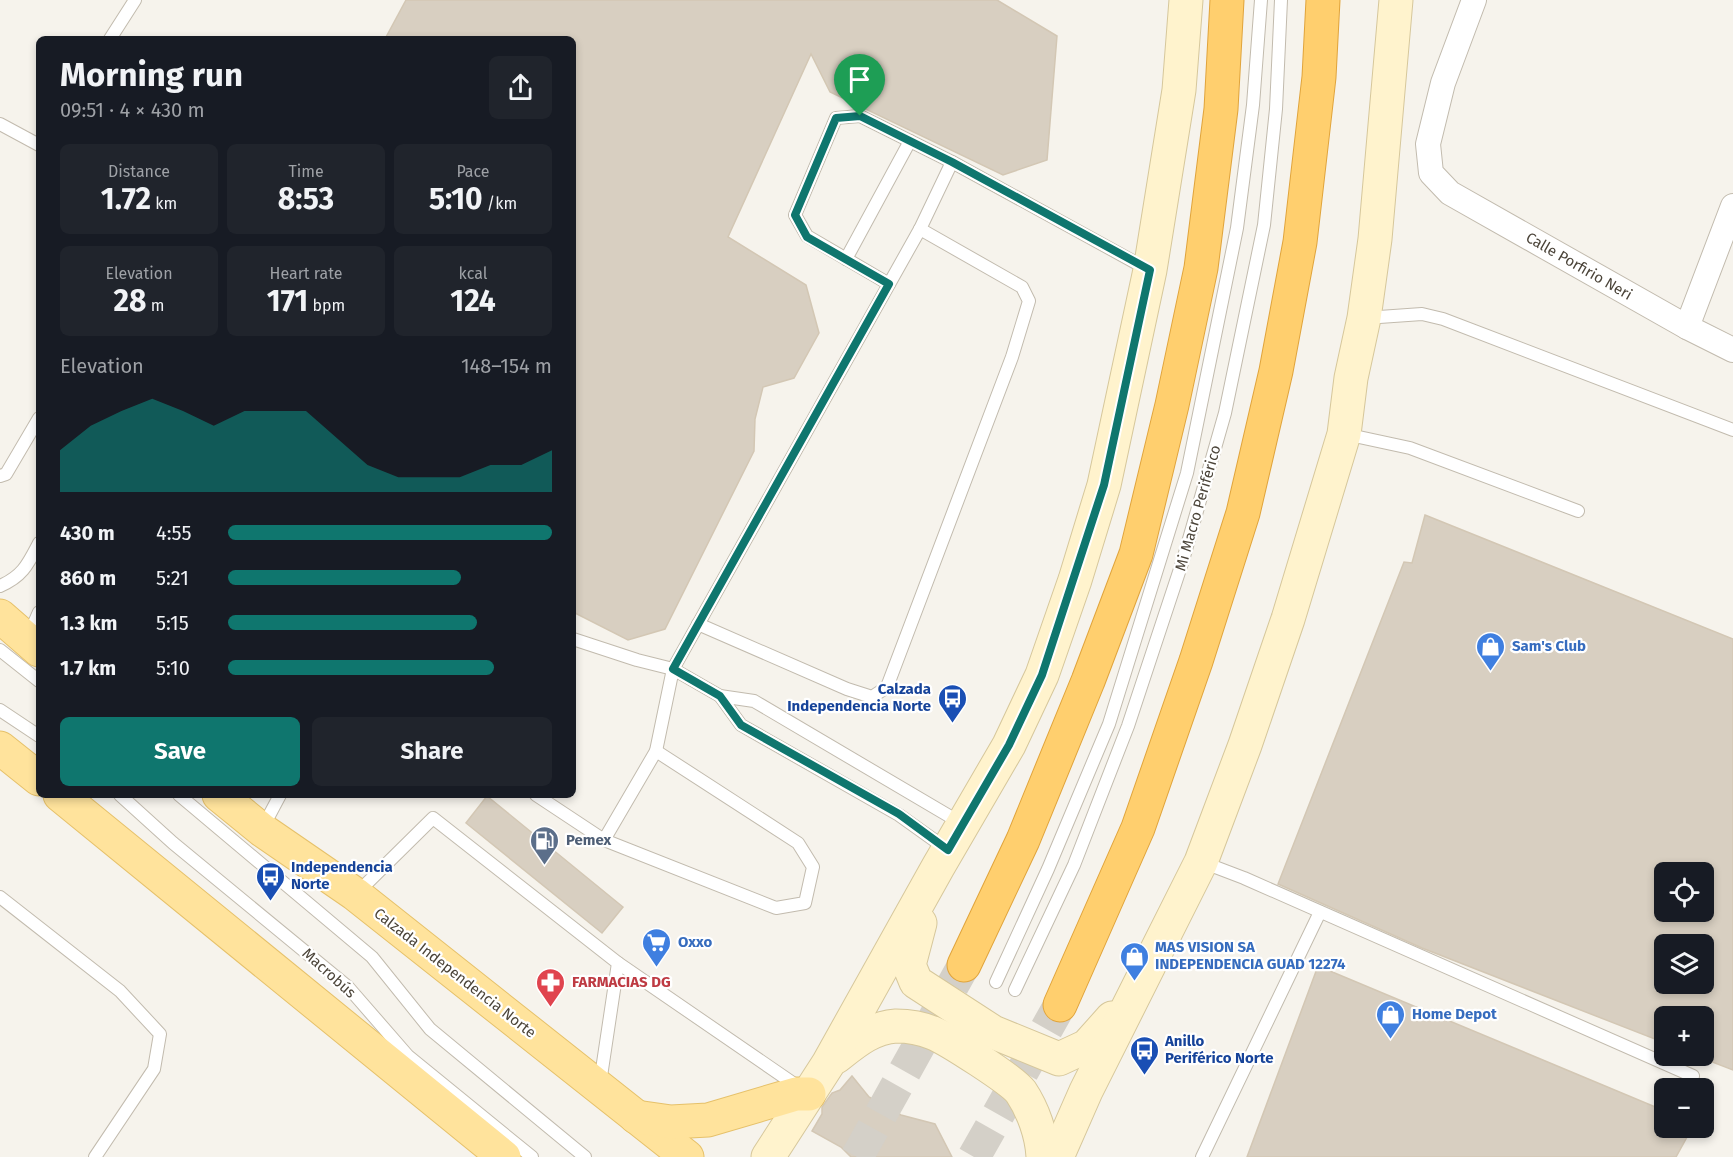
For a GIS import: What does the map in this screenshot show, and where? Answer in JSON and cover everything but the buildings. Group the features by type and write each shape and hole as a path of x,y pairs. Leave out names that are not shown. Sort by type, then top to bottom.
{"highway":[{"path":"964,965 1023,840 1088,681 1136,554 1173,405 1201,268 1221,109 1227,0"},
{"path":"1060,1005 1138,828 1196,661 1243,513 1276,371 1300,242 1319,77 1323,0"}],"main road":[{"path":"0,616 26,638"},
{"path":"0,748 36,777"},
{"path":"64,798 504,1157"},
{"name":"Calzada Independencia Norte","path":"223,798 262,830 356,894 687,1157"},
{"path":"636,1117 671,1122 708,1120 796,1094 809,1094"}],"street":[{"path":"768,1157 828,1064 1009,745 1042,675 1104,485 1150,270 1179,90 1186,0"},
{"path":"1057,1157 1086,1091 1201,862 1245,745 1288,620 1344,434 1351,378 1364,318 1376,228 1396,0"},
{"name":"Calle Porfirio Neri","path":"1473,0 1443,83 1428,144 1431,173 1450,193 1687,327 1733,350"},
{"path":"1687,327 1733,206"},
{"path":"950,847 914,940 909,965 916,982 993,1032 1059,1059 1087,1046 1138,985"},
{"path":"828,1064 863,1036 880,1029 898,1026 917,1028 935,1034 1006,1078 1020,1090 1032,1109 1043,1157"}],"lane":[{"path":"112,36 135,0"},
{"name":"Mi Macro Periférico","path":"996,982 1048,869 1110,724 1187,473 1237,228 1252,105 1261,0"},
{"name":"Mi Macro Periférico","path":"1015,990 1074,865 1128,726 1183,560 1225,412 1264,225 1276,110 1281,0"},
{"path":"889,284 807,237 795,215 836,118 860,116 952,162 1150,270"},
{"path":"0,124 36,143"},
{"path":"846,260 910,141"},
{"path":"604,840 656,751 673,669 920,229 952,162"},
{"path":"698,624 847,689 872,696 887,687 1012,357 1029,301 1022,287 920,229"},
{"path":"1364,318 1422,314 1443,319 1733,430"},
{"path":"0,476 6,474 36,423"},
{"path":"1344,434 1410,448 1578,511"},
{"path":"0,586 12,581 26,569 36,549"},
{"path":"26,638 36,671"},
{"path":"576,640 673,669 720,696 754,700 950,847"},
{"path":"720,696 741,725 899,814 950,847"},
{"path":"0,710 36,734"},
{"path":"541,798 604,840 776,908 805,903 813,867 798,843 656,751"},
{"name":"Macrobús","path":"123,798 173,843 348,987 408,1056 532,1157"},
{"path":"183,798 372,957 430,1029 585,1157"},
{"path":"262,830 278,798"},
{"path":"356,894 433,818 618,963 809,1094"},
{"path":"1201,862 1244,878 1693,1076"},
{"path":"0,897 120,991 160,1034 154,1069 95,1157"},
{"path":"1202,1157 1320,912"},
{"path":"600,1088 618,963"}],"tunnel":[{"path":"857,1157 964,965"},
{"path":"974,1157 1060,1005"}],"place":[{"name":"Sam's Club","path":"1491,672"},
{"name":"Calzada Independencia Norte","path":"952,724"},
{"name":"Pemex","path":"545,866"},
{"name":"Independencia Norte","path":"270,902"},
{"name":"Oxxo","path":"657,968"},
{"name":"MAS VISION SA INDEPENDENCIA GUAD 12274","path":"1134,982"},
{"name":"FARMACIAS DG","path":"551,1008"},
{"name":"Home Depot","path":"1391,1040"},
{"name":"Anillo Periférico Norte","path":"1144,1076"}],"route":[{"path":"860,116 952,162 1150,270 1104,485 1042,675 1009,745 948,850 899,814 741,725 720,696 673,669 889,284 807,237 795,215 836,118 860,116"}]}
